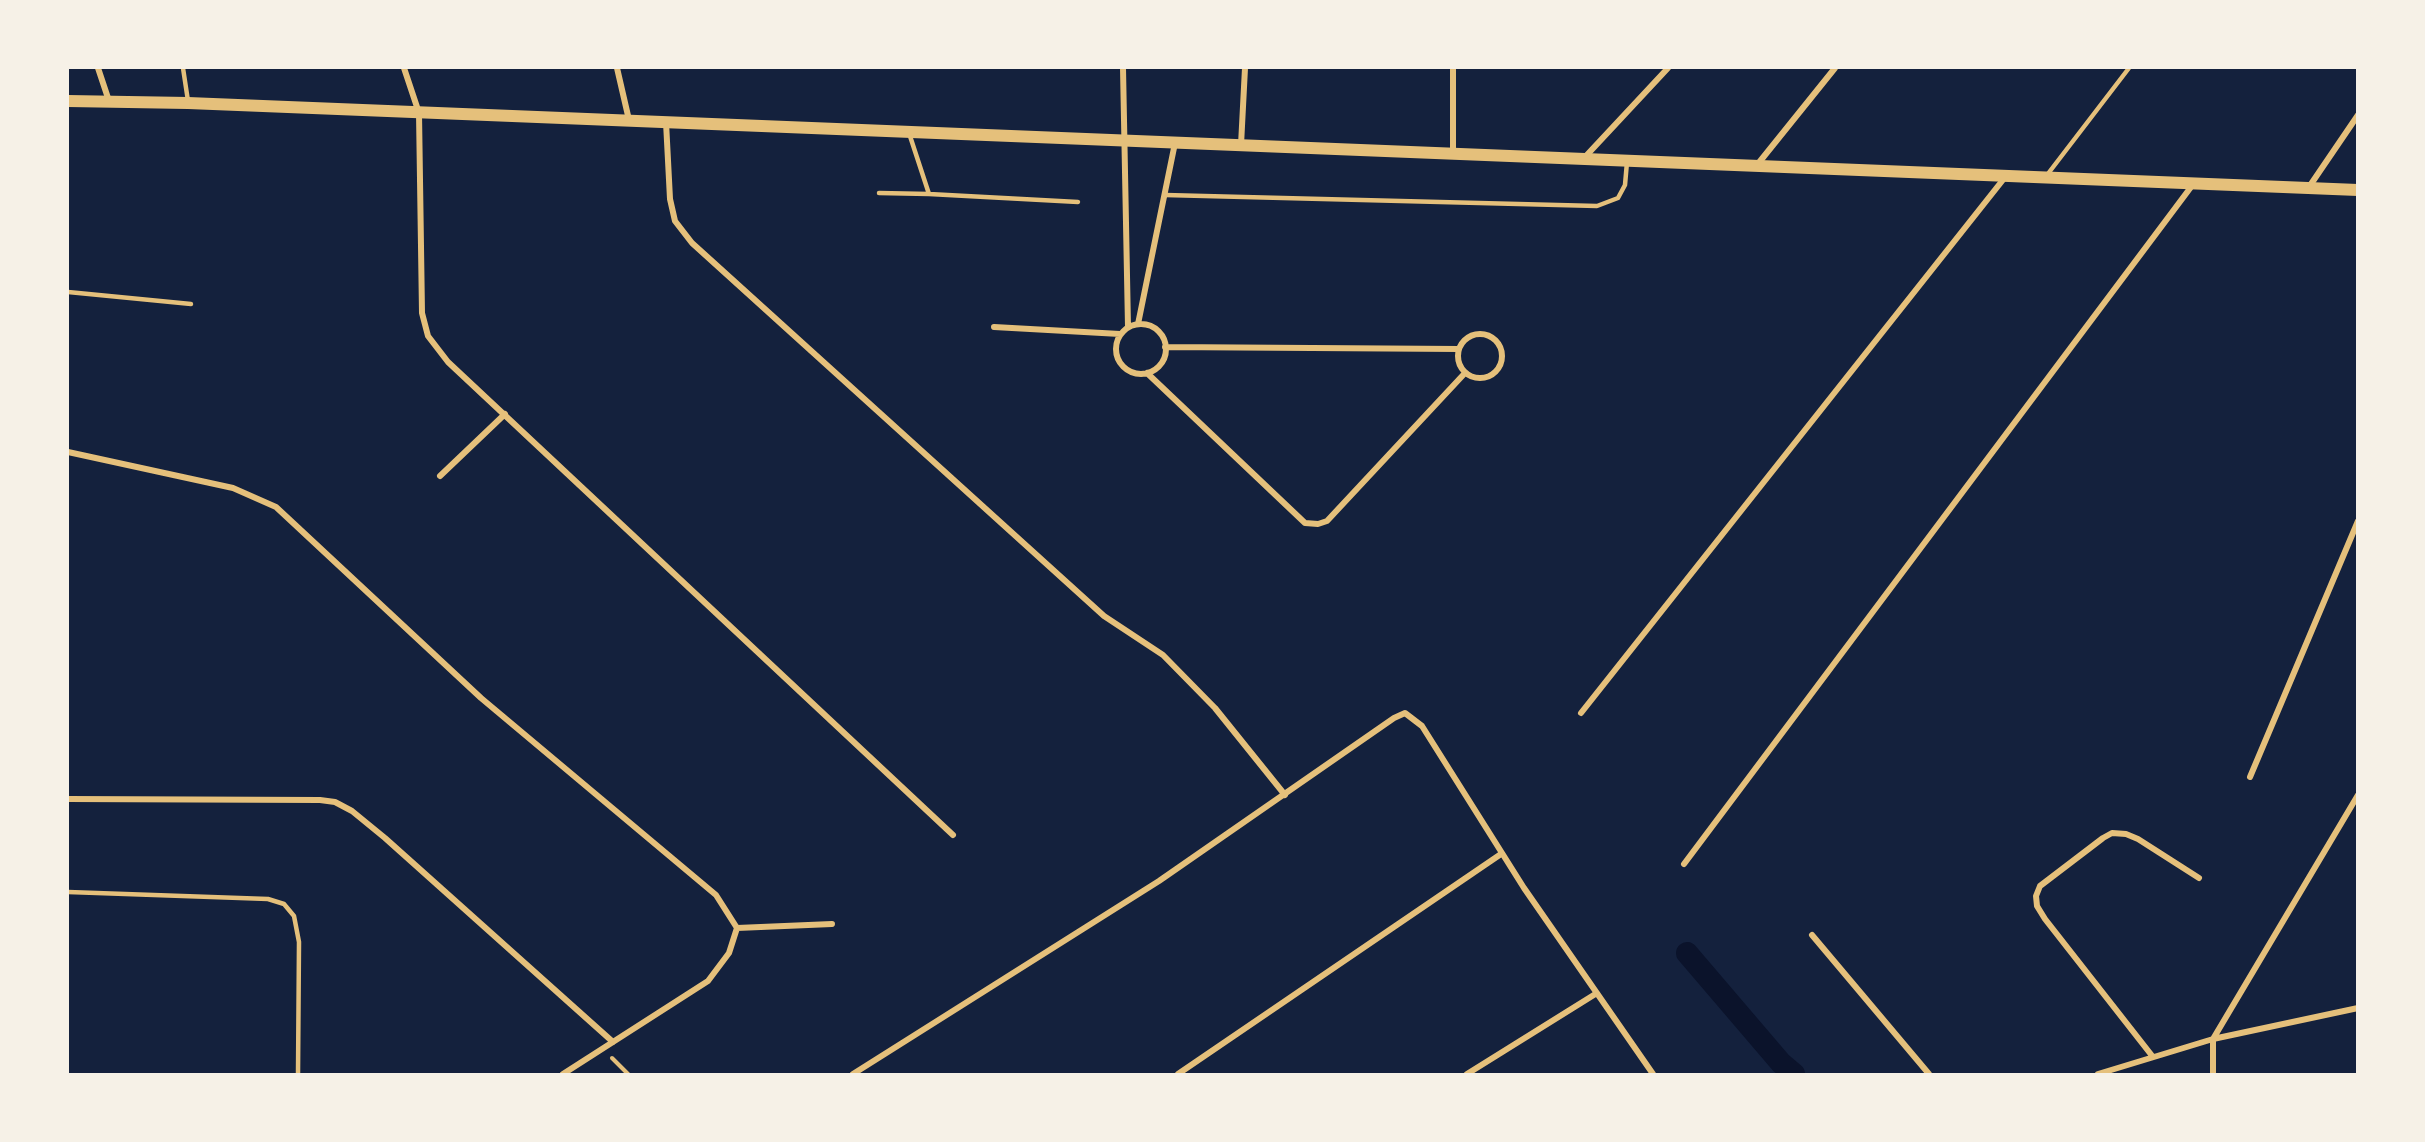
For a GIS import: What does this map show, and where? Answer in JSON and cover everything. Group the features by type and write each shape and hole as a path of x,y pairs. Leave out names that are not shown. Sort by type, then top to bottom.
{"main road":[{"path":"68,101 188,103 2358,190"}],"street":[{"path":"98,68 109,101"},
{"path":"404,68 418,113 422,313 428,336 448,362 953,835"},
{"path":"617,68 630,121"},
{"path":"1123,68 1128,327"},
{"path":"1241,145 1245,68"},
{"path":"1453,68 1453,154"},
{"path":"1582,160 1668,68"},
{"path":"1757,165 1835,68"},
{"path":"2308,188 2358,115"},
{"path":"666,122 670,199 675,221 692,243 1104,616 1163,655 1215,708 1285,795"},
{"path":"1138,324 1175,143"},
{"path":"1581,713 2006,175"},
{"path":"1684,864 2195,183"},
{"path":"1147,373 1161,363 1165,347 1160,333 1146,324 1138,324 1128,327 1120,334 1116,342 1118,359 1130,371 1147,373 1305,523 1318,524 1327,520 1465,373"},
{"path":"994,327 1120,334"},
{"path":"1478,334 1486,335 1499,346 1502,354 1500,363 1496,370 1481,378 1465,373 1460,366 1459,350 1463,342 1478,334"},
{"path":"1165,347 1459,350"},
{"path":"440,476 505,414"},
{"path":"68,452 233,488 276,507 481,698 716,895 737,928"},
{"path":"2250,777 2358,521"},
{"path":"853,1074 1159,881 1394,718 1405,713 1422,726 1501,854 1653,1074"},
{"path":"2213,1074 2213,1040 2358,795"},
{"path":"68,799 320,800 335,802 352,811 384,838 614,1042"},
{"path":"2153,1057 2045,919 2037,906 2036,896 2040,886 2112,833 2126,834 2138,839 2199,878"},
{"path":"1178,1074 1501,854"},
{"path":"737,928 832,924"},
{"path":"563,1074 708,981 729,953 737,928"},
{"path":"1812,935 1929,1074"},
{"path":"1467,1074 1597,993"},
{"path":"2098,1074 2213,1040 2358,1008"}],"lane":[{"path":"183,68 188,103"},
{"path":"2045,177 2129,68"},
{"path":"909,133 929,194"},
{"path":"1165,195 1597,206 1618,198 1625,185 1627,161"},
{"path":"879,193 1078,202"},
{"path":"68,291 191,304"},
{"path":"68,892 257,898 284,904 294,916 299,942 298,1074"}],"path":[{"path":"604,1048 628,1074"}],"waterway":[{"path":"1687,953 1781,1063 1794,1074"}]}
